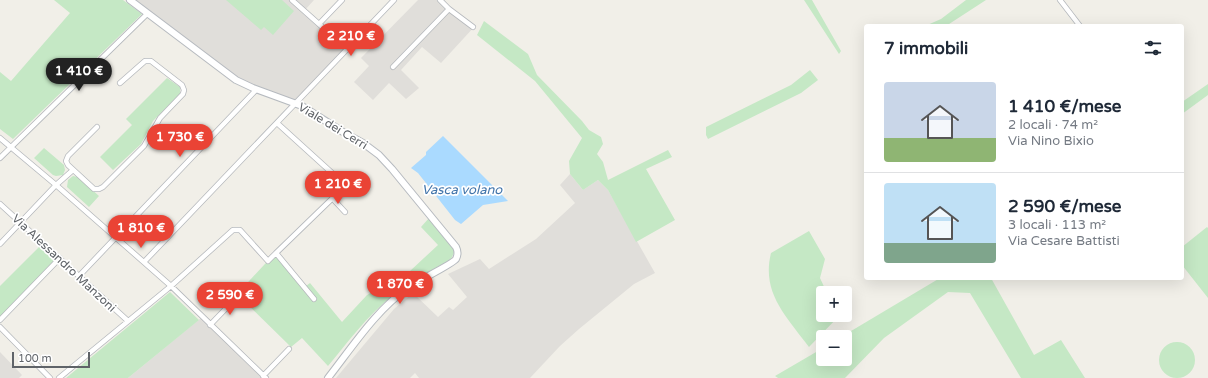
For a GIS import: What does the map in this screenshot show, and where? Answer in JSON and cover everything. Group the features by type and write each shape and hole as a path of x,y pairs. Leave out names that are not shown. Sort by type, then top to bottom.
{"street":[{"name":"Viale dei Cerri","path":"130,0 236,80 256,90 296,103 363,143 379,155 396,173 454,243 458,253 455,260 416,282 390,302 377,316 328,378"},
{"path":"292,0 347,49"},
{"path":"319,24 342,0"},
{"path":"144,262 394,0"},
{"path":"440,0 449,9 473,27"},
{"path":"1060,0 1078,24"},
{"path":"393,67 449,9"},
{"path":"0,158 147,14"},
{"path":"97,127 68,156 66,161 73,170 94,189 103,187 144,146 156,123 183,94 184,90 182,85 151,61 145,61 120,83"},
{"path":"79,276 256,90"},
{"path":"59,378 128,322 235,229 240,230 268,260 343,188 342,182 277,123"},
{"path":"0,138 144,262 265,377 289,349"},
{"path":"0,244 56,185 73,170"},
{"path":"333,198 345,212"},
{"name":"Via Alessandro Manzoni","path":"0,204 128,322"},
{"path":"276,253 314,299"},
{"path":"0,320 60,258"},
{"path":"210,324 238,296"},
{"path":"0,327 50,378"}],"shaded area":[{"path":"131,0 314,0 305,10 346,49 296,102 248,85"},
{"path":"418,0 442,0 450,8 475,26 441,63 422,47 401,70 419,88 406,99 389,83 373,100 354,82 369,66 361,58"},
{"path":"570,174 583,190 598,180 608,190 655,273 634,284 579,329 560,346 530,378 419,378 415,373 410,378 336,378 394,309 413,293 438,317 449,307 453,310 467,297 448,274 480,259 489,269 536,239 575,203 560,185"},
{"path":"201,318 264,378 128,378"},
{"path":"0,352 22,375 19,378 0,378"}],"green space":[{"path":"54,0 123,0 142,14 13,139 0,129 0,72 11,81 70,13"},
{"path":"226,0 282,0 294,11 273,35 264,27 261,30"},
{"path":"804,0 812,0 841,51 839,54"},
{"path":"966,0 986,0 949,24 930,24 941,19"},
{"path":"484,21 528,54 537,75 589,130 601,137 603,144 597,154 603,162 608,180 668,150 672,157 646,169 675,220 636,242 608,190 598,180 583,190 570,174 569,161 582,138 535,81 477,35"},
{"path":"810,70 818,80 801,93 708,139 706,135 706,127 791,85"},
{"path":"167,78 180,87 180,94 153,121 141,144 113,170 100,157 132,125 126,119"},
{"path":"1208,84 1208,95 1184,113 1184,101"},
{"path":"44,148 64,165 65,170 63,175 53,175 34,158"},
{"path":"73,176 78,177 99,196 89,207 67,187 68,180"},
{"path":"429,218 454,248 454,253 451,259 421,276 392,296 374,312 328,366 302,338 291,347 237,294 277,251 306,286 310,283 342,322 367,295 410,271 438,245 421,227"},
{"path":"1207,227 1208,228 1208,298 1184,268 1184,245"},
{"path":"809,231 825,259 820,278 824,286 816,286 816,322 833,322 825,330 816,330 816,340 809,347 785,315 773,292 769,267 771,253"},
{"path":"41,245 56,259 0,317 0,286"},
{"path":"937,280 992,280 1034,355 1061,340 1085,378 1021,378 970,293 948,292 884,338 845,378 778,378 775,376 816,352 816,366 852,366 852,330"},
{"path":"170,292 199,320 128,378 66,378"},
{"path":"1177,342 1190,347 1195,360 1190,373 1177,378 1164,373 1159,360 1164,347"}],"water":[{"name":"Vasca volano","path":"443,136 508,201 483,205 461,224 455,220 418,173 411,168 426,155 426,152"}]}
